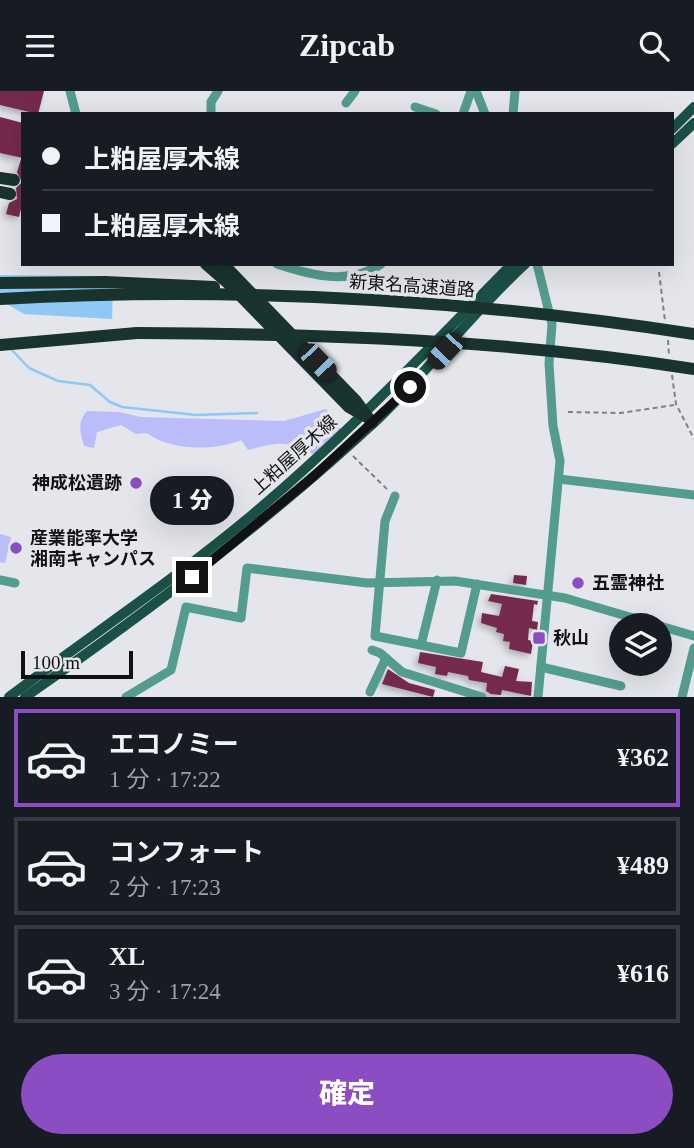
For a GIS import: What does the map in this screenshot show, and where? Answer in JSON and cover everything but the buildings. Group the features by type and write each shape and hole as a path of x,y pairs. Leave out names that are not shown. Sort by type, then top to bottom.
{"highway":[{"path":"0,178 14,180"},
{"path":"208,266 257,305"},
{"path":"225,266 257,305 369,419"},
{"path":"0,283 148,283 379,300"},
{"name":"新東名高速道路","path":"0,299 130,294 379,300 579,318 694,334"},
{"path":"0,345 137,333"},
{"path":"0,338 137,333 407,339 598,356 694,369"}],"main road":[{"path":"674,127 694,107"},
{"path":"674,142 694,123"},
{"name":"上粕屋厚木線","path":"25,697 39,692 103,636 369,419 519,266"},
{"name":"上粕屋厚木線","path":"9,697 103,636"}],"street":[{"path":"70,91 75,112"},
{"path":"211,112 211,102 218,91"},
{"path":"346,103 355,91"},
{"path":"464,112 473,91"},
{"path":"473,91 484,112"},
{"path":"513,112 514,91"},
{"path":"415,107 430,112"},
{"path":"285,266 341,277 367,273 378,266"},
{"path":"538,266 552,324 549,363 553,425 559,453 559,479 545,595 538,697"},
{"path":"559,479 694,495"},
{"path":"395,496 385,521 375,636 461,653 477,584"},
{"path":"126,697 171,670 186,607 241,618 247,568 321,579 380,583 437,580 477,584 545,595 613,613"},
{"path":"0,580 15,583"},
{"path":"421,645 437,580"},
{"path":"672,629 694,636"},
{"path":"682,697 694,648"},
{"path":"372,650 402,672 445,692 482,697"},
{"path":"370,692 386,658"},
{"path":"541,667 621,686"}],"path":[{"path":"568,412 620,413 676,404"},
{"path":"350,452 395,496"}],"shaded area":[{"path":"0,275 105,276 113,287 112,319 24,314 0,300"},
{"path":"326,409 340,423 340,432 314,455 297,446 282,444 248,450 241,440 219,446 180,446 147,433 136,434 121,425 97,432 94,448 84,446 81,432 82,419 87,411 119,412 141,417 284,421"},
{"path":"0,534 11,537 5,563 0,562"}],"waterway":[{"path":"11,349 29,368 58,381 90,385 110,402 122,407 196,415 257,413"}],"place":[{"name":"神成松遺跡","path":"136,483"},
{"name":"産業能率大学 湘南キャンパス","path":"16,548"},
{"name":"五霊神社","path":"578,583"},
{"name":"秋山","path":"539,638"}],"route":[{"path":"192,577 314,476 410,387"}]}
